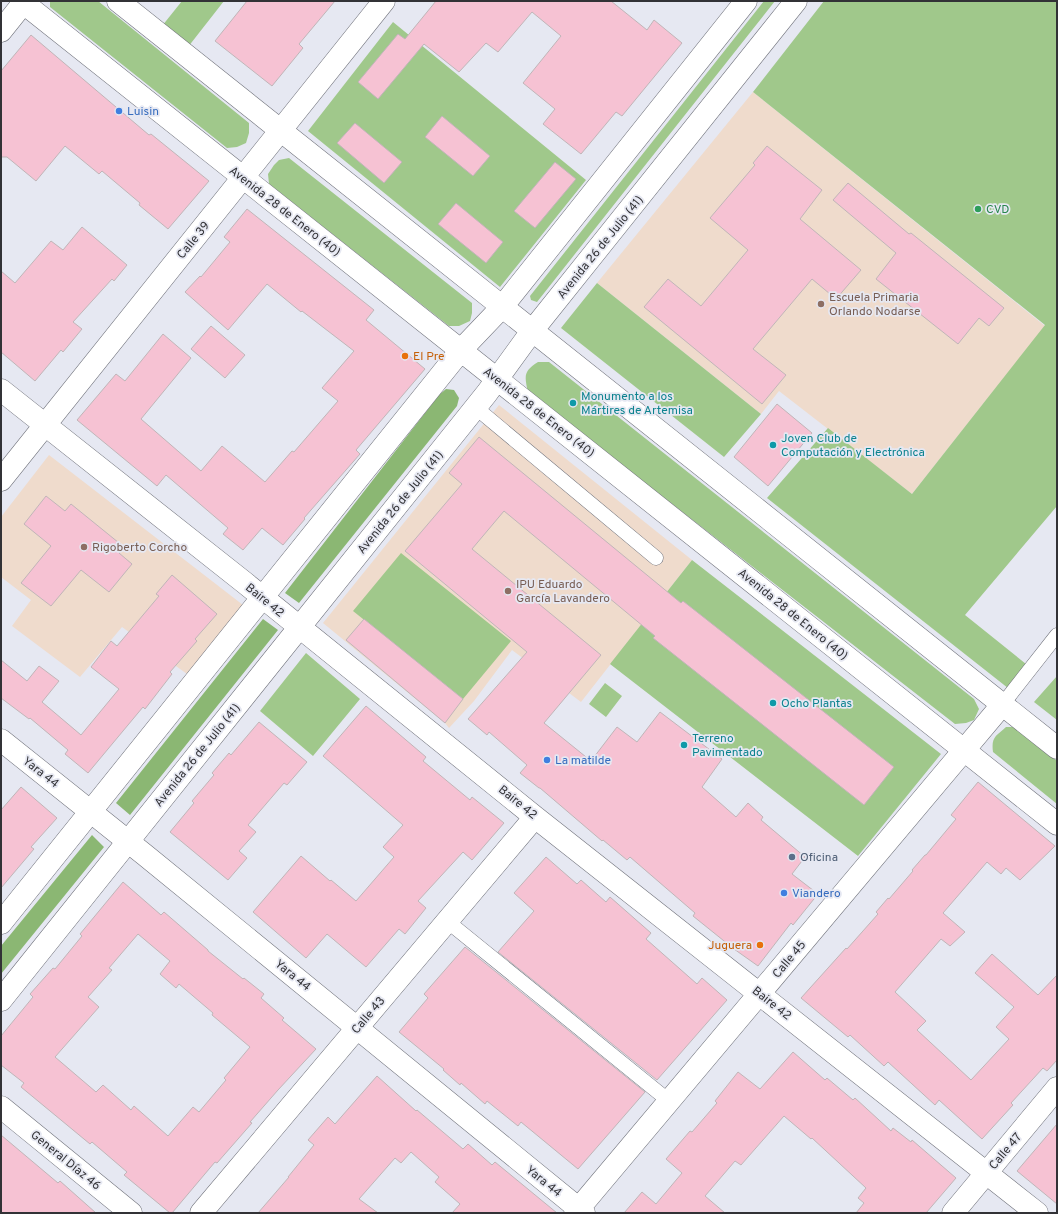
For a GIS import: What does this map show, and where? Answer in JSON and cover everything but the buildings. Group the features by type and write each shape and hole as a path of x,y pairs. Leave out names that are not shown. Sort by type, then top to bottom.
{"main road":[{"path":"118,1 1057,748"},
{"name":"Calle 39","path":"1,480 384,1"},
{"path":"1,923 461,350 502,307 746,1"},
{"name":"Avenida 26 de Julio (41)","path":"1,1000 498,379 532,331 796,1"},
{"path":"1,31 23,2"},
{"name":"Avenida 28 de Enero (40)","path":"23,2 1057,824"},
{"name":"Baire 42","path":"1,390 1037,1213"},
{"name":"Calle 45","path":"579,1212 669,1101 1002,705"},
{"name":"Yara 44","path":"1,740 358,1028 579,1212"},
{"name":"Calle 43","path":"201,1213 536,816"},
{"name":"Calle 47","path":"953,1213 1057,1088"},
{"name":"General Díaz 46","path":"1,1107 130,1213"}],"lane":[{"path":"475,407 656,558"},
{"path":"1002,705 1057,635"},
{"path":"447,921 669,1101"}],"shaded area":[{"name":"Escuela Primaria Orlando Nodarse","path":"753,92 1045,326 912,494 779,391 761,414 597,283"},
{"name":"IPU Eduardo García Lavandero","path":"499,405 692,560 581,702 512,650 474,701 449,728 445,723 323,623"},
{"name":"Rigoberto Corcho","path":"49,455 243,605 187,674 122,627 80,677 12,626 31,600 1,577 1,517"}],"green space":[{"path":"50,1 98,1 249,123 249,133 246,143 237,147 227,148 50,7"},
{"path":"182,1 224,1 188,47 162,26"},
{"path":"764,1 775,1 537,302 531,300 530,296"},
{"path":"824,1 1057,1 1057,506 965,615 1031,668 1013,692 767,498 828,428 912,494 1045,325 753,92"},
{"path":"393,22 586,180 500,287 308,131"},
{"path":"289,158 472,303 470,321 459,326 449,326 269,184 268,174 274,165 279,160"},
{"path":"597,283 761,414 724,457 561,328"},
{"path":"538,362 549,362 974,699 979,709 974,720 966,723 955,724 528,392 526,374 530,368"},
{"path":"446,389 454,390 459,398 457,406 299,603 285,593 439,395"},
{"path":"401,553 511,641 463,699 353,611"},
{"path":"692,560 941,754 858,856 610,664"},
{"path":"263,619 278,630 130,815 116,803"},
{"path":"306,653 360,699 313,756 260,711"},
{"path":"1057,676 1057,720 1034,702"},
{"path":"605,683 622,696 606,717 589,704"},
{"path":"1006,727 1015,727 1057,761 1057,804 993,752 995,737"},
{"path":"92,835 104,847 1,974 1,946"}],"place":[{"name":"Luisin","path":"119,111"},
{"name":"CVD","path":"978,209"},
{"name":"Escuela Primaria Orlando Nodarse","path":"821,304"},
{"name":"El Pre","path":"405,356"},
{"name":"Monumento a los Mártires de Artemisa","path":"573,403"},
{"name":"Joven Club de Computación y Electrónica","path":"773,445"},
{"name":"Rigoberto Corcho","path":"84,547"},
{"name":"IPU Eduardo García Lavandero","path":"508,591"},
{"name":"Ocho Plantas","path":"773,703"},
{"name":"Terreno Pavimentado","path":"684,745"},
{"name":"La matilde","path":"547,760"},
{"name":"Oficina","path":"792,857"},
{"name":"Viandero","path":"784,893"},
{"name":"Juguera","path":"760,945"}]}
